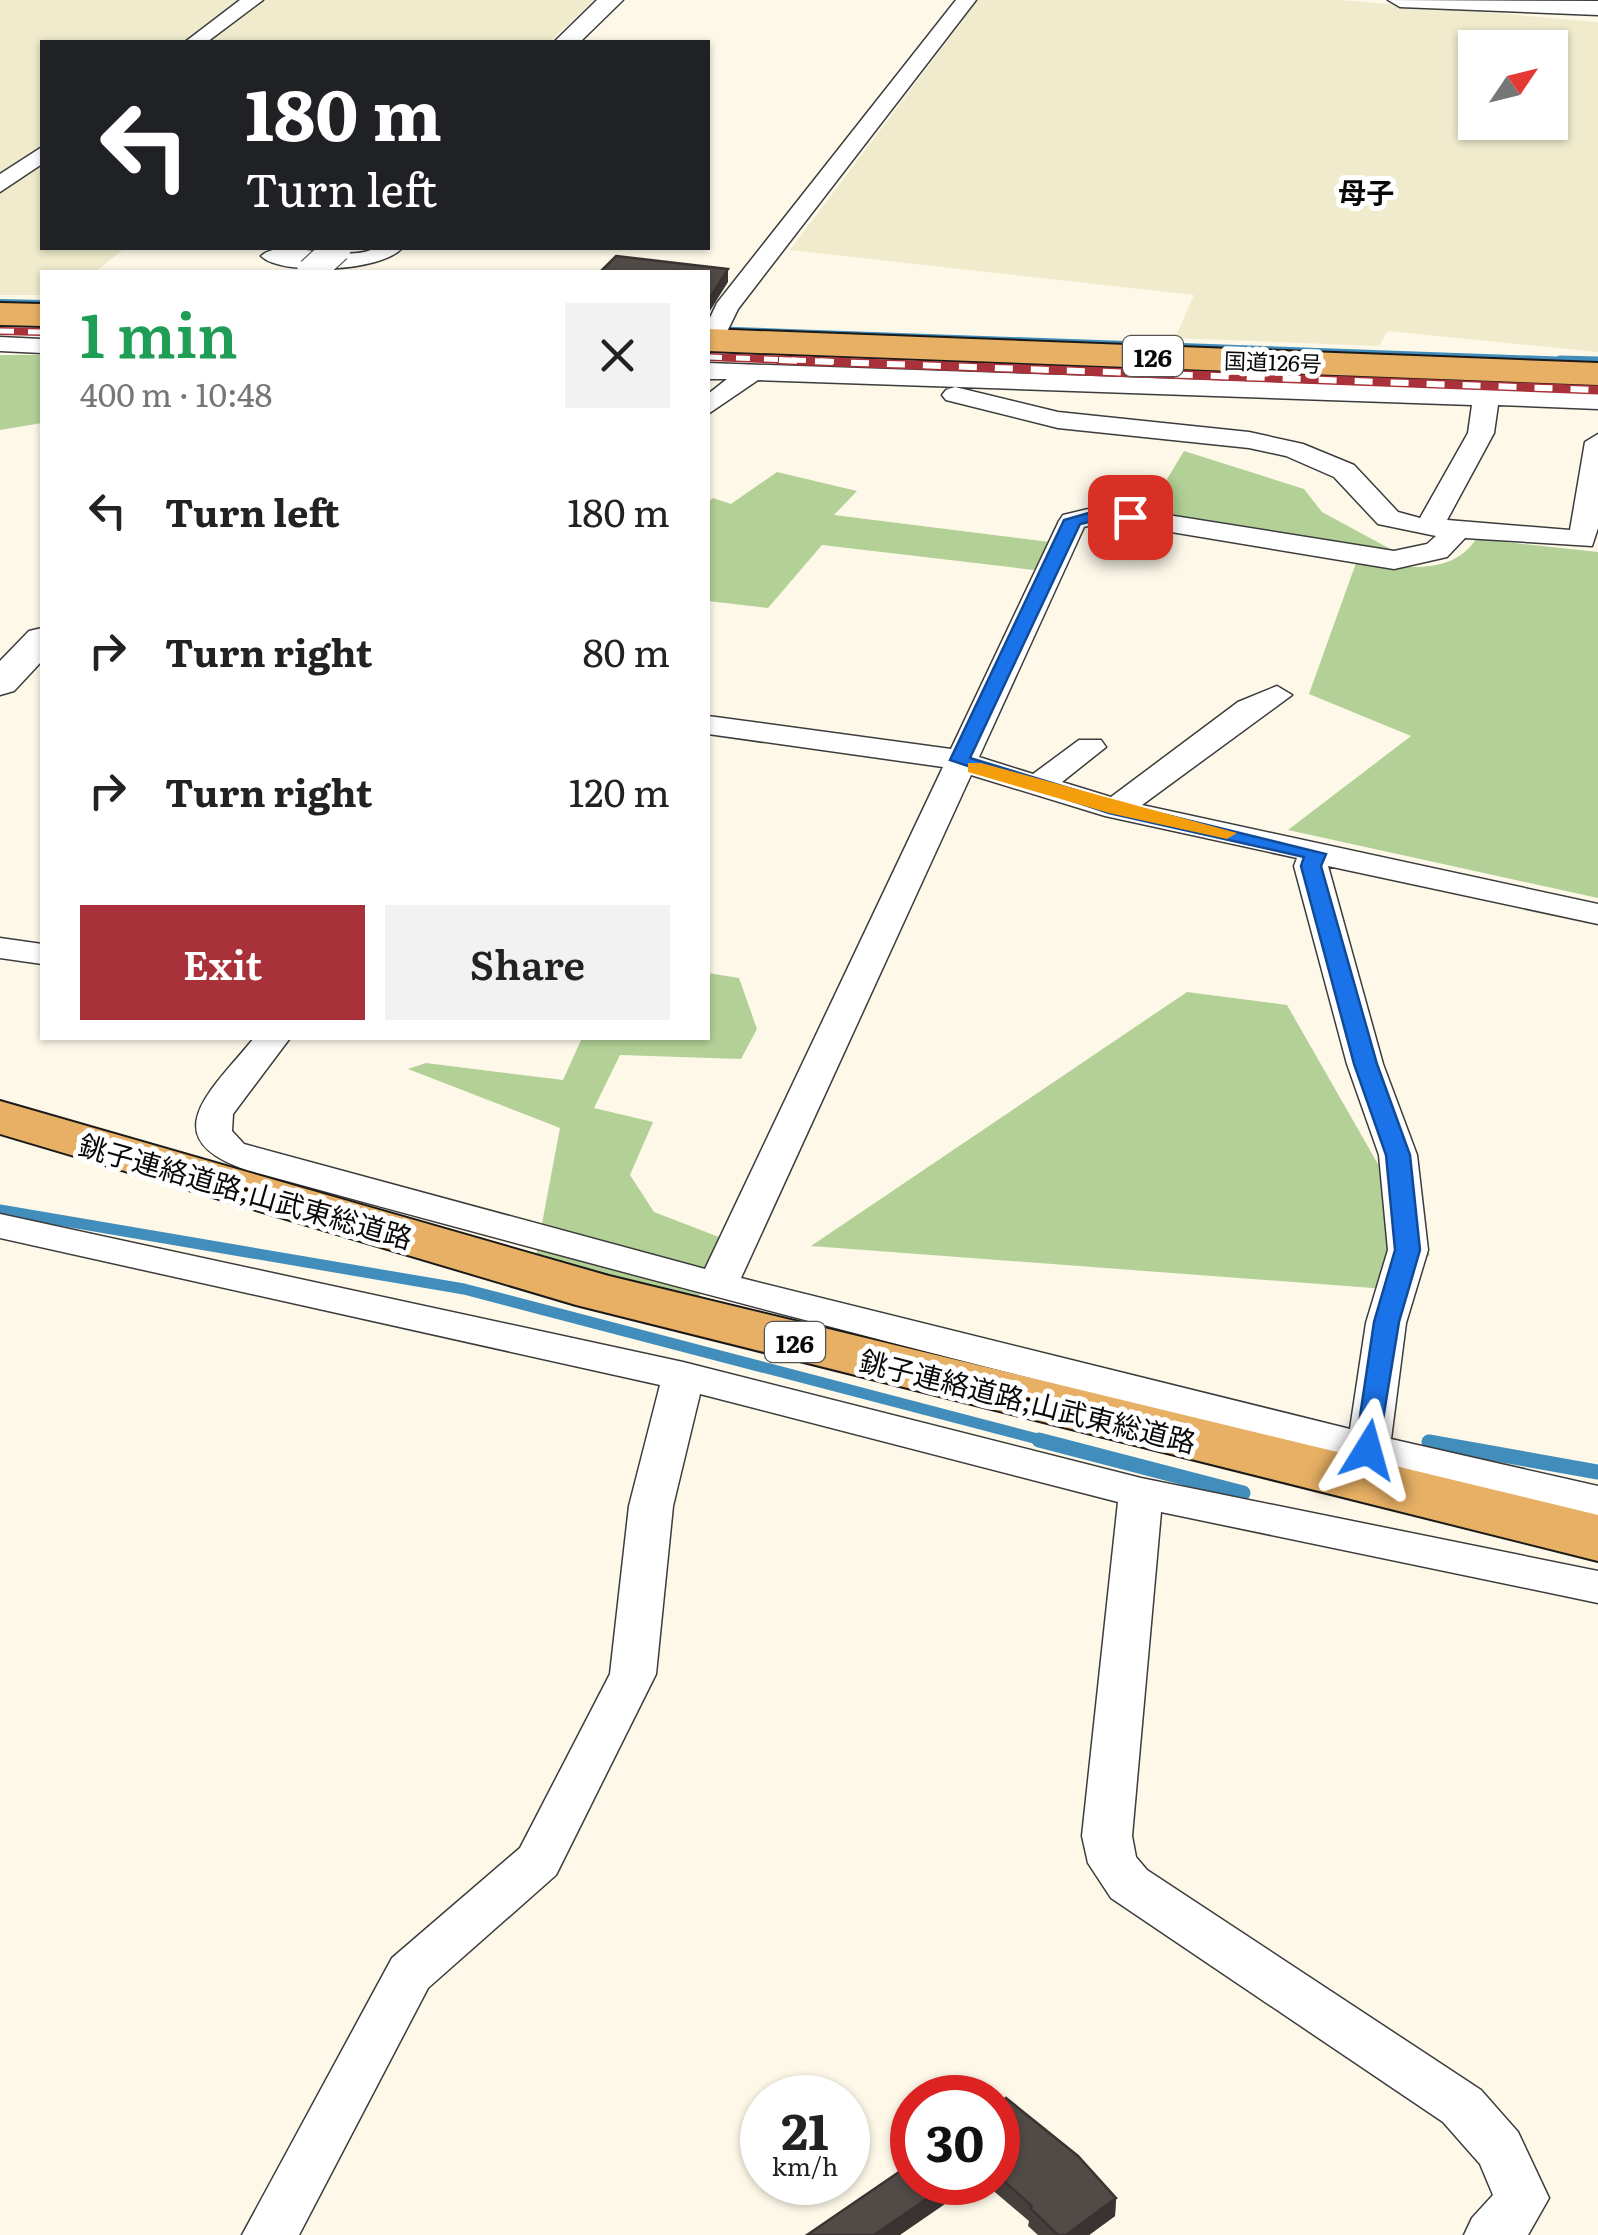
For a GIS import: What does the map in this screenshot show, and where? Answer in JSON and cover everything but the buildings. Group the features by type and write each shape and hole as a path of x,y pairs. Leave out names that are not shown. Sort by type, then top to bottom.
{"highway":[{"path":"0,314 40,316"},
{"name":"国道126号","path":"711,342 1157,349 1598,374"},
{"name":"銚子連絡道路;山武東総道路","path":"0,1118 597,1292 1598,1538"}],"street":[{"path":"197,40 253,0"},
{"path":"568,40 611,0"},
{"path":"966,0 711,342 752,373 1598,401"},
{"path":"1400,0 1556,3 1598,8"},
{"path":"0,185 40,155"},
{"path":"313,270 335,250"},
{"path":"253,270 280,252 361,261 382,256 388,250"},
{"path":"0,344 40,346"},
{"path":"710,404 752,373"},
{"path":"890,378 1058,420 1249,440 1294,450 1344,471 1388,518 1443,529 1582,540 1598,442"},
{"path":"717,1287 1073,520 1106,513 1394,560 1437,551 1481,433 1486,397"},
{"path":"0,683 40,641"},
{"path":"1116,808 1248,709 1277,695"},
{"path":"710,725 960,760 1034,786 1116,808 1598,914"},
{"path":"1034,786 1090,748"},
{"path":"1316,854 1311,866 1366,1064 1398,1155 1408,1250 1386,1322 1368,1450"},
{"path":"0,948 40,954"},
{"path":"270,1040 214,1113 213,1132 231,1152 717,1287 1368,1450 1598,1502"},
{"path":"0,1226 683,1376 1140,1493 1598,1587"},
{"path":"276,2231 410,1973 538,1861 633,1674 650,1506 683,1376"},
{"path":"1140,1493 1107,1836 1112,1863 1129,1884 1462,2106 1509,2157 1522,2198 1506,2224 1492,2235"}],"shaded area":[{"path":"0,0 594,0 551,40 40,40 40,250 122,250 98,270 40,270 40,295 0,295"},
{"path":"978,0 1341,0 1598,22 1598,352 1388,331 1379,346 1175,338 1194,295 790,250"}],"green space":[{"path":"0,355 40,355 40,423 0,430"},
{"path":"1184,451 1304,489 1322,512 1394,551 1146,514"},
{"path":"777,472 857,491 834,515 1050,542 1034,570 822,545 768,608 710,601 710,500 731,504"},
{"path":"1476,539 1598,552 1598,898 1288,830 1411,736 1309,694 1356,563 1438,565 1465,552"},
{"path":"710,973 739,978 757,1029 741,1059 620,1055 594,1108 653,1122 630,1175 654,1212 732,1242 693,1306 535,1261 560,1128 408,1069 426,1063 563,1080 581,1040 710,1040"},
{"path":"1187,992 1287,1005 1430,1255 1386,1289 811,1246"}],"waterway":[{"path":"0,302 40,303"},
{"path":"710,329 1598,361 1560,360"},
{"path":"0,1210 464,1289 1049,1442"},
{"path":"1039,1440 1243,1493"},
{"path":"1429,1442 1598,1472"}],"railway":[{"path":"0,331 40,332"},
{"path":"710,357 847,362"},
{"path":"779,360 1598,390"}],"slow traffic":[{"path":"974,767 1116,808 1227,833"}],"district":[{"name":"母子","path":"1366,191"}],"route":[{"path":"1130,517 1106,513 1073,520 960,760 977,769 1116,808 1316,854 1311,866 1366,1064 1398,1155 1408,1250 1386,1322 1368,1450"}]}
